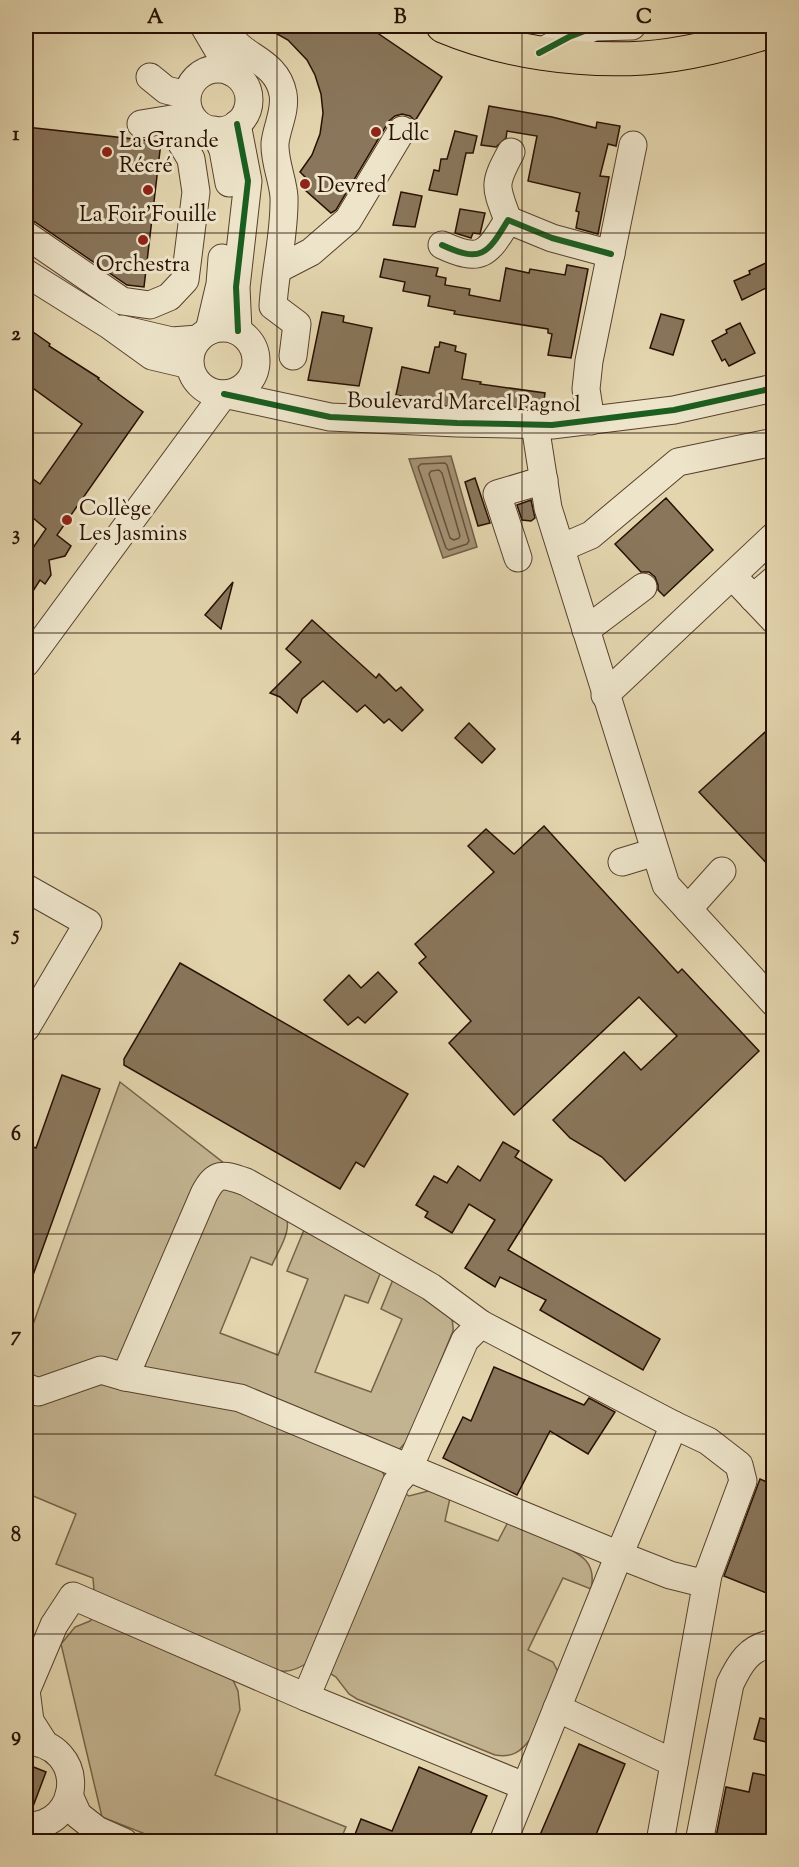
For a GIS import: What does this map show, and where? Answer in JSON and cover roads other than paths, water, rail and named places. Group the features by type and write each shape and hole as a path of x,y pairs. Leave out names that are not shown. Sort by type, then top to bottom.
{"main road":[{"path":"443,26 539,53 590,58 645,58 684,52 750,31"}],"street":[{"path":"26,234 122,301 150,305 169,297 185,280 196,192 191,159 176,134 200,62 192,37 184,26"},
{"path":"204,26 234,49 262,61 277,74 283,93 281,119 275,145 284,197 273,306 297,324 293,356"},
{"path":"539,53 569,37 595,27 632,26"},
{"path":"141,124 188,102 234,49"},
{"path":"109,325 172,341 203,335 226,328 238,331 252,344 256,354 256,365 252,376 236,392 215,393 198,383 190,365 193,347 203,335 220,284 229,183 224,150 236,118 244,83 234,49"},
{"path":"150,77 166,90 188,102 204,127 236,118 262,122 281,119"},
{"path":"236,118 248,181 236,287 238,331"},
{"path":"278,269 311,252 348,220 402,130"},
{"path":"591,421 586,389 589,361 633,145"},
{"path":"511,152 499,174 497,191 508,220 552,238 611,254"},
{"path":"442,245 463,255 479,254 496,240 508,220"},
{"path":"26,273 109,325 152,357 190,365"},
{"path":"256,365 295,409"},
{"name":"Boulevard Marcel Pagnol","path":"224,394 330,417 535,425 591,421 674,410 774,388"},
{"path":"26,663 224,394"},
{"path":"535,425 548,508 666,885 774,1003"},
{"path":"561,548 591,535 678,462 774,442"},
{"path":"518,558 497,494 544,480"},
{"path":"605,695 774,536"},
{"path":"774,580 746,591 774,620"},
{"path":"586,630 643,587"},
{"path":"622,862 655,852"},
{"path":"688,909 722,872"},
{"path":"26,888 87,922 26,1028"},
{"path":"125,1377 204,1194 211,1180 222,1176 246,1182 431,1287 481,1324 708,1441 739,1466 743,1481 706,1584 660,1842"},
{"path":"306,1697 396,1483 409,1468 465,1340 481,1324"},
{"path":"26,1387 38,1392 101,1370 125,1377 240,1398 619,1555 670,1575 706,1584"},
{"path":"502,1842 674,1425"},
{"path":"34,1825 54,1818 59,1813 69,1795 71,1782 62,1756 35,1742 26,1690 54,1625 73,1596 306,1697 524,1786"},
{"path":"699,1842 730,1684 738,1667 749,1652 774,1643"},
{"path":"557,1708 674,1763"},
{"path":"69,1795 78,1815 97,1830 124,1842"},
{"path":"34,1825 95,1842"}],"water":[{"path":"451,456 477,547 443,558 409,459"}],"place":[{"name":"Ldlc","path":"376,132"},
{"name":"La Grande Récré","path":"107,152"},
{"name":"Devred","path":"305,184"},
{"name":"La Foir'Fouille","path":"148,190"},
{"name":"Orchestra","path":"143,240"},
{"name":"Collège Les Jasmins","path":"67,520"}]}
